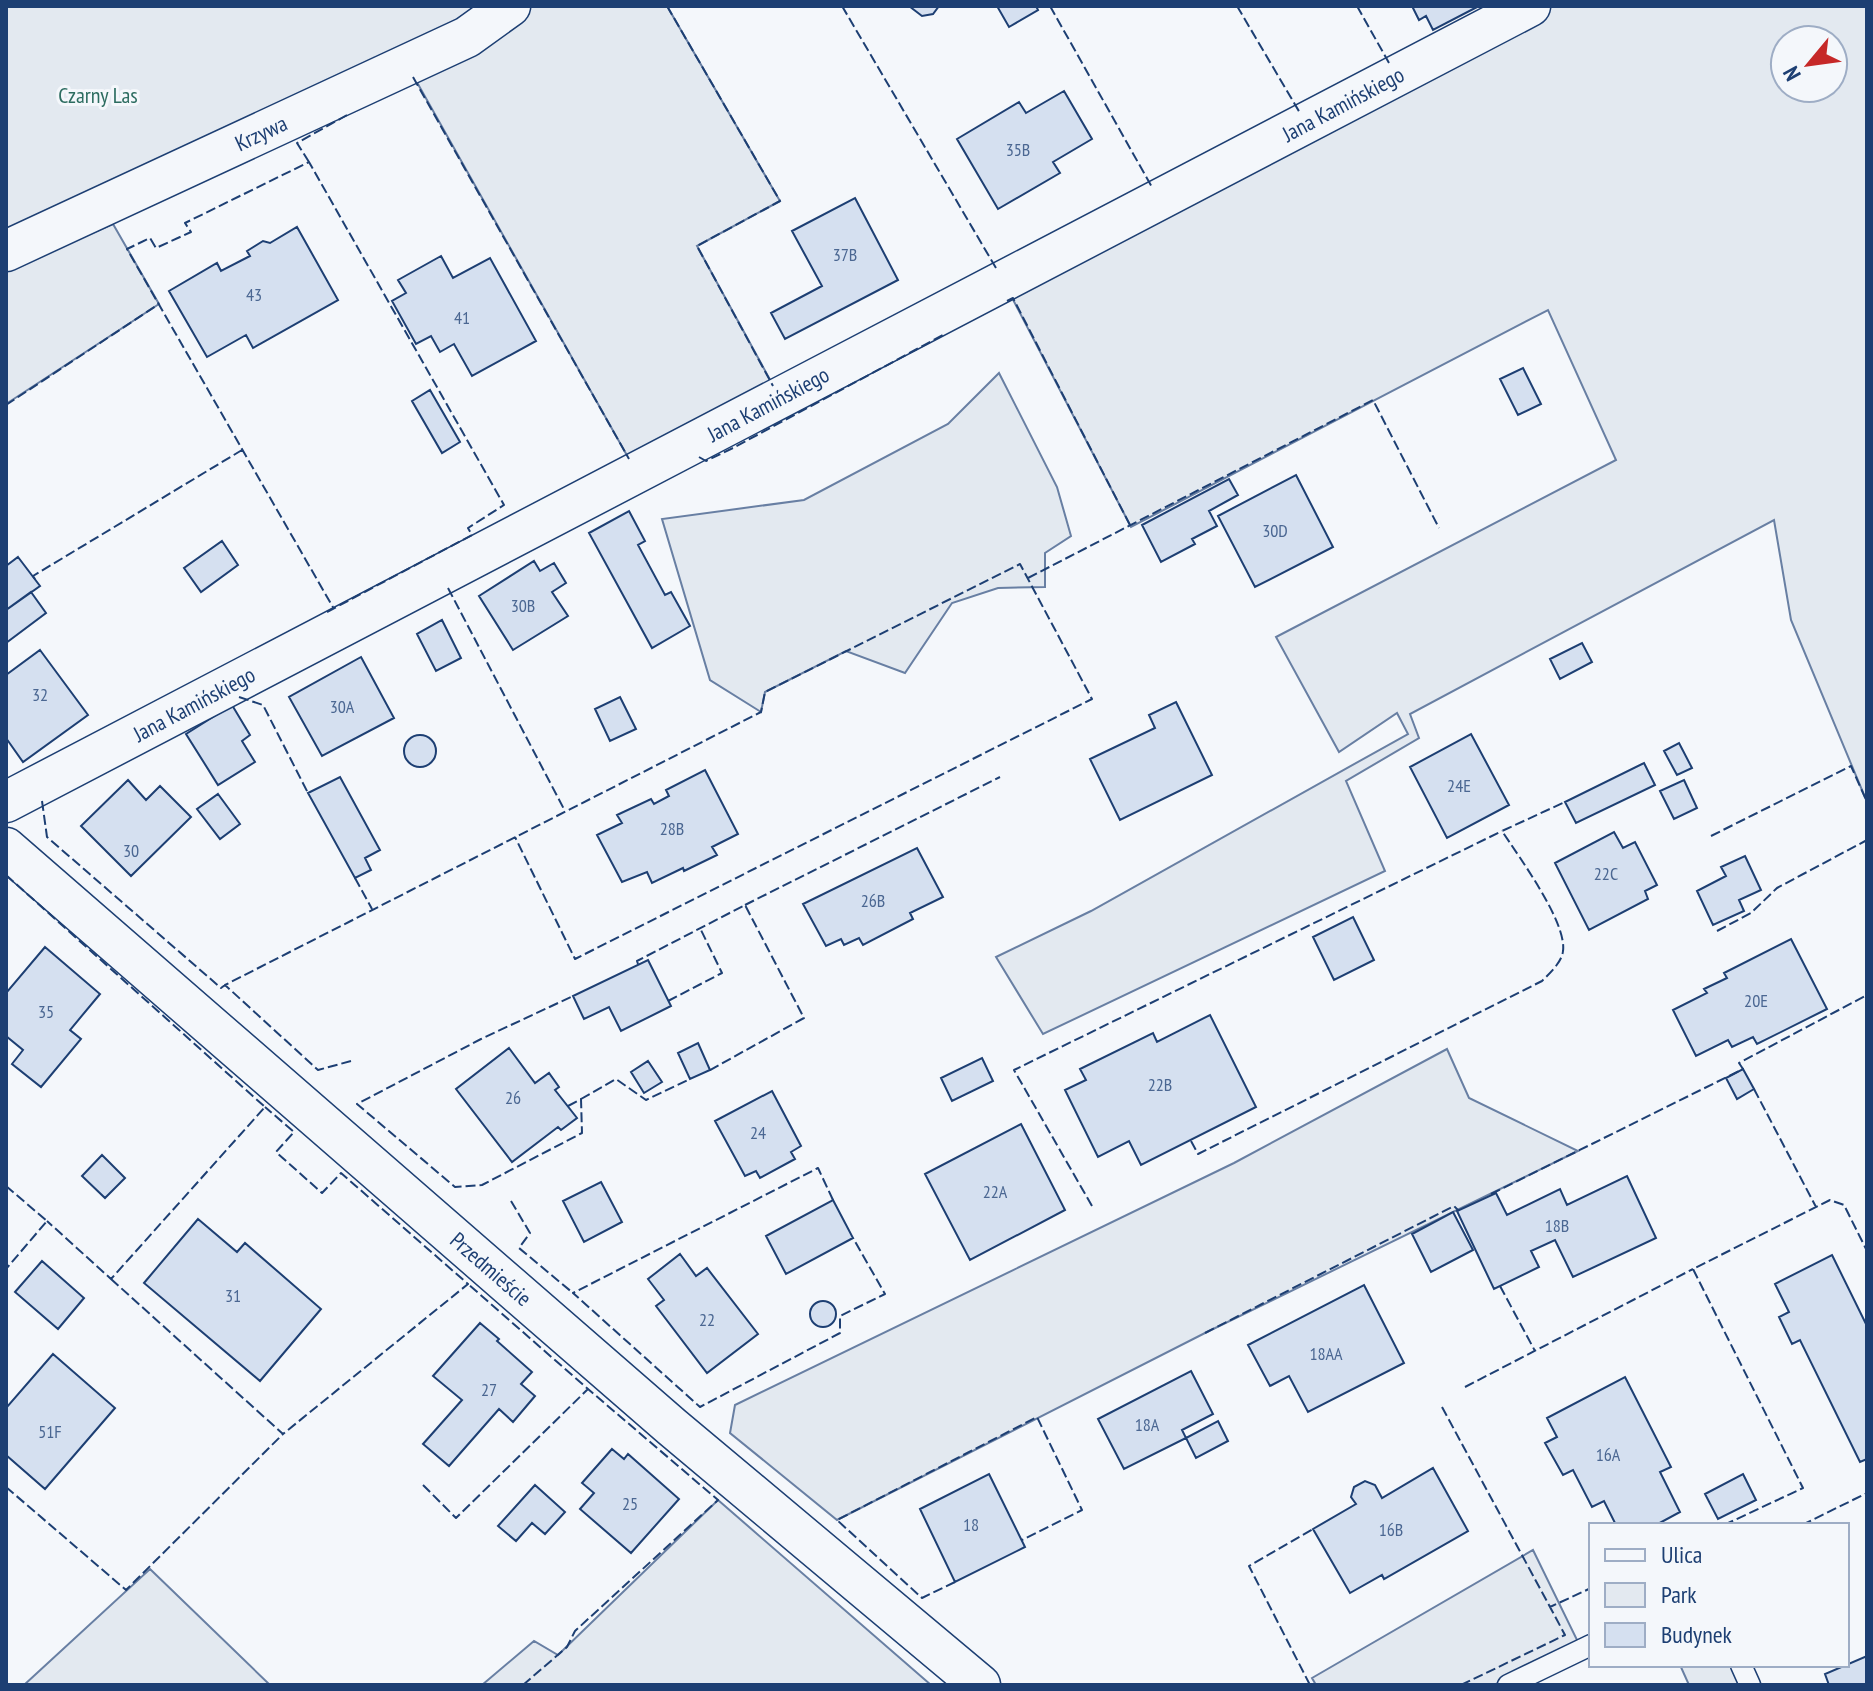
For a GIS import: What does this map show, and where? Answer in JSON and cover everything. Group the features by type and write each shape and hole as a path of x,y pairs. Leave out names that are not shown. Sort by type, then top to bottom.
{"street":[{"name":"Krzywa","path":"6,251 467,37 510,6"},
{"name":"Jana Kamińskiego","path":"6,802 1530,6"},
{"name":"Przedmieście","path":"6,848 672,1427 980,1685"}],"lane":[{"path":"1508,1685 1589,1646"}],"green space":[{"name":"Czarny Las","path":"6,6 476,6 455,21 6,235"},
{"path":"517,6 667,6 780,201 697,246 774,387 629,459 414,77"},
{"path":"1553,6 1867,6 1867,802 1791,620 1774,520 1410,714 1419,738 1346,781 1385,871 1043,1034 996,957 1091,911 1408,734 1397,713 1339,752 1276,637 1616,460 1548,310 1131,527 1008,290"},
{"path":"113,224 159,304 6,404 6,270"},
{"path":"999,373 1057,487 1071,536 1045,553 1045,587 998,588 952,603 905,673 846,651 765,692 761,712 710,680 662,519 804,500 948,424"},
{"path":"1447,1049 1469,1098 1578,1151 1205,1333 837,1520 730,1433 735,1405 1234,1163"},
{"path":"718,1500 931,1685 482,1685 534,1641 558,1655"},
{"path":"1533,1550 1579,1644 1494,1685 1316,1685 1312,1678"},
{"path":"150,1569 270,1685 24,1685"},
{"path":"1681,1667 1738,1667 1742,1685 1689,1685"}],"building":[{"path":"909,6 939,6 933,14 922,16"},
{"path":"997,6 1036,6 1038,10 1009,27"},
{"path":"1412,6 1479,6 1433,30 1426,16 1419,20"},
{"path":"1064,91 1092,139 1053,162 1060,173 998,209 957,139 1019,102 1026,113"},
{"path":"855,198 898,280 785,339 771,313 822,286 792,231"},
{"path":"297,227 338,300 253,348 246,335 207,357 169,291 217,263 221,271 250,256 247,251 263,241 270,243"},
{"path":"441,256 453,278 490,258 536,341 472,376 454,344 440,352 431,336 416,344 392,301 406,293 398,280"},
{"path":"1523,368 1541,404 1518,415 1500,379"},
{"path":"430,390 460,442 442,453 412,401"},
{"path":"1296,475 1333,547 1255,587 1218,516"},
{"path":"1229,479 1238,495 1209,511 1217,526 1192,539 1195,544 1161,562 1142,525"},
{"path":"629,511 645,541 638,545 665,595 671,592 690,626 652,648 589,533"},
{"path":"222,541 238,565 201,592 184,568"},
{"path":"18,557 40,586 6,610 6,566"},
{"path":"534,561 540,571 554,563 566,583 552,592 568,616 513,650 479,596"},
{"path":"31,592 46,613 6,643 6,610"},
{"path":"442,620 461,658 436,671 417,634"},
{"path":"1582,643 1592,662 1560,679 1550,659"},
{"path":"40,650 88,715 23,762 6,738 6,675"},
{"path":"361,657 394,718 322,756 289,697"},
{"path":"620,697 636,729 610,741 595,709"},
{"path":"1176,702 1212,775 1120,820 1090,759 1155,728 1149,715"},
{"path":"232,705 250,735 242,741 255,762 218,785 186,734"},
{"path":"1471,734 1509,805 1447,838 1410,767"},
{"path":"420,735 431,740 436,751 431,762 420,767 409,762 404,751 409,740"},
{"path":"1679,743 1692,768 1677,775 1664,751"},
{"path":"1644,763 1655,785 1576,823 1565,802"},
{"path":"705,770 738,834 712,847 717,855 684,871 683,868 652,883 647,872 622,882 597,835 622,823 617,815 651,799 654,804 669,796 666,790"},
{"path":"340,777 380,850 365,858 371,870 355,878 308,793"},
{"path":"128,780 146,800 160,786 191,817 131,876 81,826"},
{"path":"1684,780 1697,808 1674,819 1660,791"},
{"path":"218,794 240,824 220,839 197,809"},
{"path":"1614,832 1623,848 1635,842 1657,885 1645,891 1648,899 1589,930 1555,863"},
{"path":"917,848 943,897 910,913 913,919 863,945 859,938 844,945 841,939 826,946 803,904"},
{"path":"1745,856 1761,890 1739,900 1744,911 1713,925 1697,891 1726,876 1721,867"},
{"path":"1353,917 1374,960 1334,980 1313,937"},
{"path":"1791,939 1827,1009 1757,1044 1753,1037 1732,1047 1728,1040 1696,1056 1673,1010 1707,993 1704,989 1727,978 1724,973"},
{"path":"45,947 100,994 70,1030 81,1039 41,1087 12,1064 23,1050 6,1036 6,993"},
{"path":"648,960 671,1006 621,1031 609,1007 584,1019 573,996"},
{"path":"1210,1015 1256,1107 1141,1165 1129,1141 1098,1157 1065,1090 1086,1080 1080,1069 1153,1033 1157,1042"},
{"path":"698,1043 710,1070 690,1079 678,1053"},
{"path":"509,1048 535,1083 549,1073 559,1087 555,1090 577,1118 561,1130 558,1127 512,1162 456,1089"},
{"path":"982,1058 993,1081 952,1101 941,1078"},
{"path":"648,1061 662,1082 644,1093 631,1072"},
{"path":"1743,1069 1754,1089 1737,1099 1726,1078"},
{"path":"772,1091 801,1146 791,1152 795,1159 760,1178 756,1171 745,1176 715,1121"},
{"path":"1021,1124 1065,1210 970,1260 925,1174"},
{"path":"102,1155 125,1178 105,1198 82,1176"},
{"path":"1627,1176 1656,1238 1573,1277 1555,1240 1531,1251 1539,1267 1494,1289 1457,1211 1496,1193 1507,1215 1560,1189 1567,1205"},
{"path":"601,1182 622,1222 584,1242 563,1201"},
{"path":"833,1200 853,1238 786,1274 766,1236"},
{"path":"1453,1212 1473,1250 1431,1272 1412,1234"},
{"path":"198,1219 237,1252 245,1243 321,1309 260,1381 144,1283"},
{"path":"680,1254 696,1276 707,1268 758,1334 707,1373 656,1306 664,1300 648,1279"},
{"path":"1832,1255 1867,1326 1867,1459 1860,1462 1800,1340 1792,1344 1779,1317 1789,1312 1775,1284"},
{"path":"42,1261 84,1298 58,1329 15,1292"},
{"path":"1364,1285 1404,1363 1308,1412 1289,1376 1270,1386 1248,1345"},
{"path":"823,1301 832,1305 836,1314 832,1323 823,1327 814,1323 810,1314 814,1305"},
{"path":"480,1323 532,1372 521,1384 535,1396 513,1422 499,1409 449,1466 423,1444 462,1400 433,1376"},
{"path":"53,1354 115,1408 45,1489 6,1455 6,1408"},
{"path":"1191,1371 1213,1414 1182,1430 1186,1438 1124,1469 1098,1419"},
{"path":"1625,1377 1671,1467 1660,1472 1680,1512 1660,1523 1615,1523 1604,1501 1592,1507 1573,1470 1563,1475 1545,1443 1557,1437 1547,1418"},
{"path":"1218,1421 1228,1441 1196,1458 1186,1438"},
{"path":"612,1449 624,1459 628,1454 679,1499 631,1553 580,1509 594,1493 582,1483"},
{"path":"1433,1468 1468,1531 1384,1579 1382,1575 1350,1593 1313,1529 1356,1504 1351,1497 1354,1487 1365,1481 1375,1485 1382,1498"},
{"path":"989,1474 1025,1547 955,1582 920,1509"},
{"path":"1743,1474 1756,1500 1718,1519 1705,1494"},
{"path":"535,1485 565,1512 545,1534 532,1523 516,1541 498,1526"},
{"path":"1867,1656 1867,1685 1829,1685 1825,1674 1849,1667 1849,1664"}],"fence":[{"path":"667,6 780,201 697,246 773,386"},
{"path":"842,6 996,268"},
{"path":"1050,6 1153,189"},
{"path":"1237,6 1300,113"},
{"path":"1357,6 1389,63"},
{"path":"413,77 629,459"},
{"path":"309,162 297,143 347,115"},
{"path":"327,612 472,535 468,528 504,505 309,162 185,223 191,232 156,248 150,238 127,249 334,609"},
{"path":"1007,301 1013,298 1131,527"},
{"path":"6,405 159,304"},
{"path":"699,457 706,461 733,448 943,335"},
{"path":"1028,578 1373,400 1439,528"},
{"path":"35,579 33,576 242,450"},
{"path":"351,1061 318,1070 225,985 761,712 765,692 1020,564 1092,699 575,959 515,837"},
{"path":"448,588 565,811"},
{"path":"239,697 263,705 308,793"},
{"path":"1711,836 1851,766 1867,802"},
{"path":"745,905 1000,777"},
{"path":"42,801 47,837 221,988 225,985"},
{"path":"1191,1141 1198,1154 1542,981 1560,959 1562,939 1550,907 1502,831 1565,802"},
{"path":"1092,1206 1014,1070 1502,831"},
{"path":"1717,931 1751,913 1777,888 1867,840"},
{"path":"6,875 265,1107 111,1279 47,1221"},
{"path":"355,878 372,909"},
{"path":"638,964 637,961 745,905 804,1018 710,1070"},
{"path":"668,1001 722,973 700,928"},
{"path":"1491,1194 1743,1069 1739,1063 1867,995"},
{"path":"568,1106 581,1099 582,1133 482,1185 455,1187 357,1104 481,1039 573,996"},
{"path":"581,1099 616,1079 646,1100 690,1079"},
{"path":"1754,1089 1816,1207"},
{"path":"111,1279 283,1434 468,1284 341,1173 322,1193 276,1152 294,1132 265,1107"},
{"path":"833,1200 818,1168 573,1293 700,1407 840,1333 840,1316 885,1294 853,1238"},
{"path":"6,1186 47,1221 6,1269"},
{"path":"1728,1523 1803,1488 1693,1269 1830,1200 1844,1205 1867,1251"},
{"path":"511,1201 530,1233 519,1248 573,1293"},
{"path":"1205,1333 1454,1206 1459,1211"},
{"path":"1465,1387 1693,1269"},
{"path":"423,1485 456,1518 588,1389 468,1284"},
{"path":"1500,1286 1535,1351"},
{"path":"523,1685 567,1647 575,1631 718,1500 588,1389"},
{"path":"1442,1407 1550,1607 1589,1589"},
{"path":"955,1582 922,1598 837,1520 1037,1417 1082,1510 1022,1540"},
{"path":"6,1487 126,1590 283,1434"},
{"path":"1806,1523 1867,1493"},
{"path":"1310,1685 1249,1566 1313,1529"},
{"path":"1461,1685 1565,1635 1550,1607"}]}
